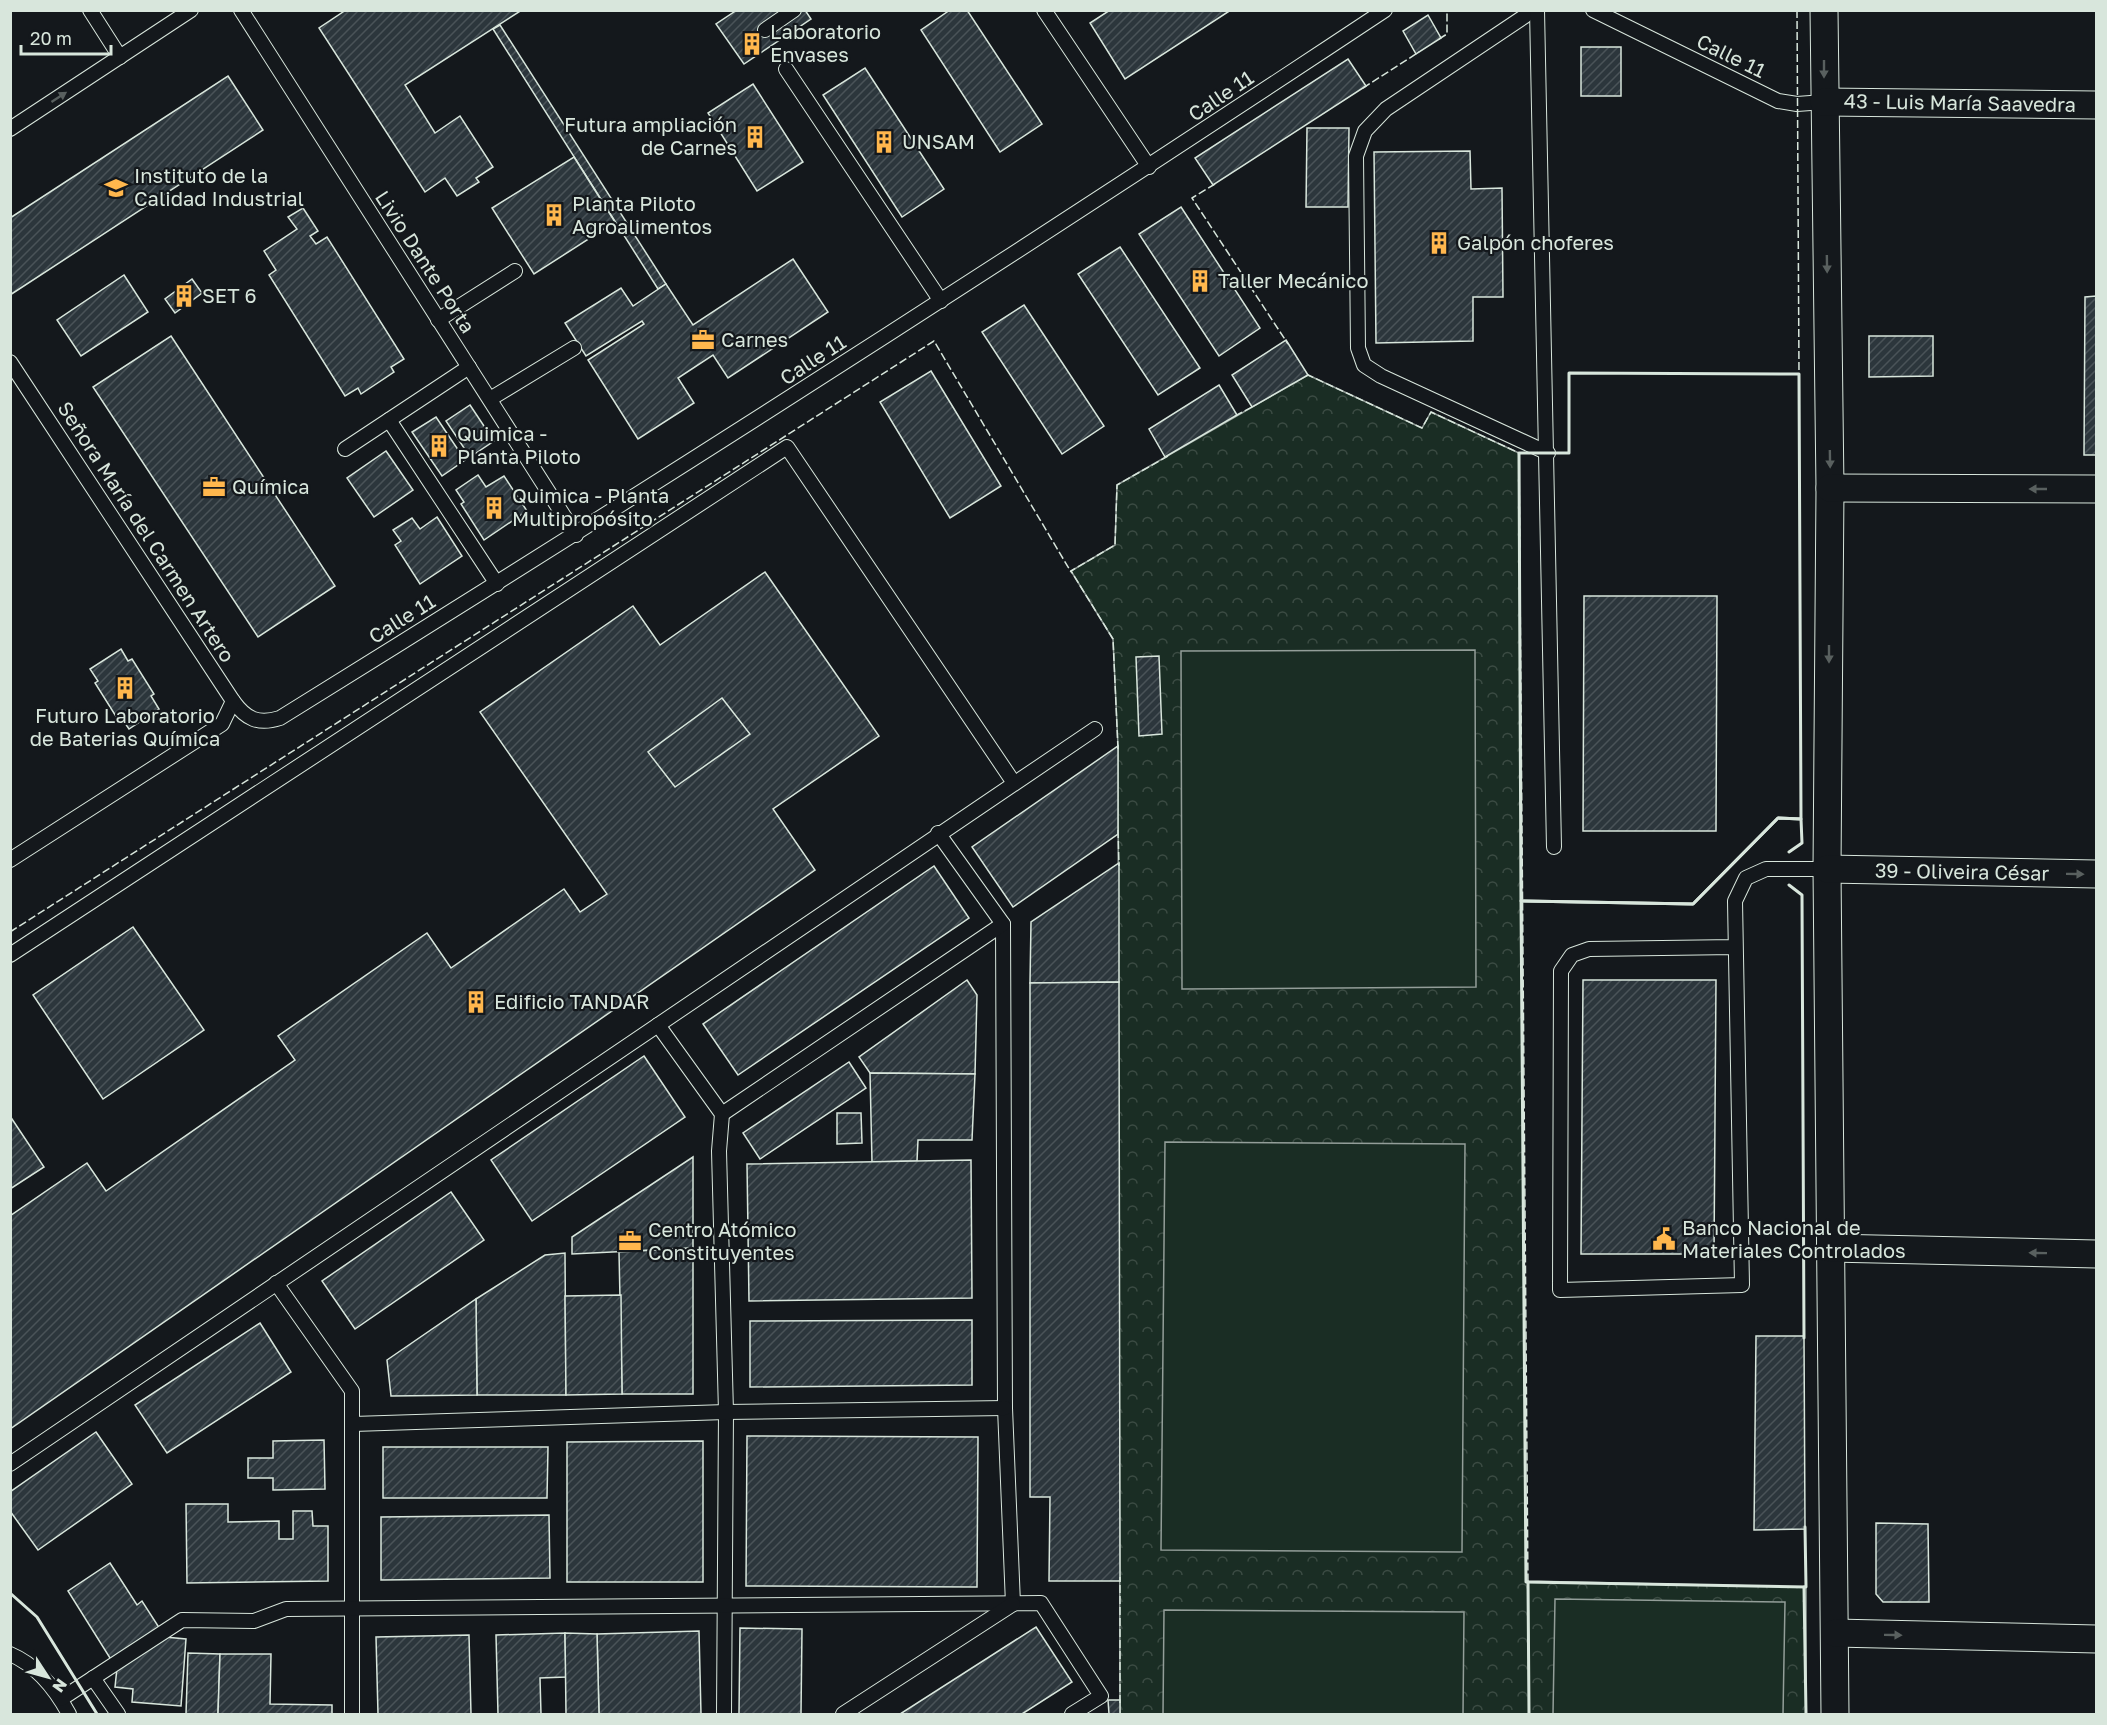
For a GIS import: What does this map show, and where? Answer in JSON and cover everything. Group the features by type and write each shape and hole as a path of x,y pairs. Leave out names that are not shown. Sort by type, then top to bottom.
{"street":[{"path":"1824,10 1830,488 1827,869 1835,1714"},
{"name":"43 - Luis María Saavedra","path":"1824,102 2097,105"},
{"path":"1830,488 2097,489"},
{"name":"39 - Oliveira César","path":"1827,869 2097,874"},
{"path":"1830,1248 2097,1254"},
{"path":"1835,1633 2097,1639"}],"lane":[{"path":"90,10 120,57"},
{"path":"10,129 191,10"},
{"name":"Livio Dante Porta","path":"241,10 576,535"},
{"path":"765,30 794,10"},
{"path":"1044,10 1149,166"},
{"name":"Calle 11","path":"253,720 266,722 279,718 576,535 941,301 1385,10"},
{"path":"1527,10 1525,16 1386,109 1365,131 1356,156 1358,348 1364,365 1381,376 1548,453"},
{"path":"1537,10 1548,453 1554,847"},
{"name":"Calle 11","path":"1593,10 1778,101 1797,104 1824,102"},
{"path":"786,69 941,301"},
{"path":"438,320 515,271"},
{"path":"490,399 574,348"},
{"name":"Señora María del Carmen Artero","path":"10,362 233,701 242,713 253,720"},
{"path":"345,449 469,367"},
{"path":"389,420 497,584"},
{"path":"10,955 787,447 1014,783"},
{"path":"10,860 222,724 233,701"},
{"path":"10,1464 938,833 1095,729"},
{"path":"938,833 1003,924 1005,1408 1013,1604"},
{"path":"1736,947 1588,949 1572,955 1561,971 1560,1290 1742,1285 1736,947 1735,901 1746,878 1766,869 1827,869"},
{"path":"722,1114 1003,924"},
{"path":"658,1025 722,1114 719,1151 726,1412 727,1607 724,1714"},
{"path":"276,1283 352,1391 352,1714"},
{"path":"353,1424 726,1412 1005,1408"},
{"path":"61,1699 182,1620 254,1621 286,1609 1041,1603 1101,1696 1072,1714"},
{"path":"843,1714 1013,1604"},
{"path":"10,1654 41,1675 61,1699 69,1714"},
{"path":"93,1678 118,1714"}],"green space":[{"path":"1308,375 1422,428 1431,412 1519,453 1526,1581 1806,1587 1806,1714 1120,1714 1118,746 1113,639 1071,571 1115,545 1117,485"},
{"path":"1475,650 1476,987 1182,989 1181,651"},
{"path":"1165,1142 1465,1144 1462,1552 1161,1550"},
{"path":"1555,1599 1785,1602 1783,1714 1553,1714"},
{"path":"1164,1610 1464,1612 1463,1714 1163,1714"}],"building":[{"path":"346,10 522,10 405,85 435,133 460,116 493,167 476,178 479,182 457,196 445,178 425,192 319,28"},
{"name":"Laboratorio Envases","path":"737,10 805,10 811,19 744,64 716,24"},
{"path":"950,10 967,10 1042,124 1000,152 921,30"},
{"path":"1110,10 1231,10 1125,79 1090,23"},
{"path":"1428,15 1441,38 1416,54 1403,31"},
{"path":"500,25 666,284 658,289 493,29"},
{"path":"1581,47 1621,47 1621,96 1581,96"},
{"path":"1348,59 1366,86 1213,185 1195,158"},
{"name":"UNSAM","path":"865,68 944,189 902,217 823,95"},
{"path":"228,76 263,130 10,295 10,218"},
{"name":"Futura ampliación de Carnes","path":"753,84 803,162 757,191 708,113"},
{"path":"1307,128 1349,128 1348,207 1306,207"},
{"name":"Galpón choferes","path":"1470,151 1471,189 1502,188 1503,297 1473,297 1473,341 1376,343 1374,152"},
{"name":"Planta Piloto Agroalimentos","path":"574,157 615,222 534,274 492,208"},
{"name":"Taller Mecánico","path":"1181,207 1260,328 1219,356 1139,234"},
{"path":"303,208 318,231 310,236 316,244 327,237 404,359 391,367 394,372 361,394 358,388 345,396 269,275 276,270 264,251 297,229 288,217"},
{"path":"1120,247 1200,368 1158,395 1078,274"},
{"name":"Carnes","path":"793,259 828,312 728,378 713,355 678,378 694,403 638,439 588,360 644,324 642,321 586,356 565,323 621,288 633,306 666,284 693,325"},
{"path":"124,275 148,312 81,356 57,320"},
{"name":"SET 6","path":"192,279 202,293 175,313 165,299"},
{"path":"2096,296 2096,455 2084,455 2085,297"},
{"path":"1024,305 1104,426 1062,454 982,332"},
{"name":"Química","path":"171,336 335,586 258,637 93,387"},
{"path":"1869,336 1933,336 1933,376 1869,377"},
{"path":"1286,340 1308,375 1252,407 1232,375"},
{"path":"931,371 1001,486 950,518 880,402"},
{"path":"1219,385 1237,415 1165,457 1149,429"},
{"path":"470,405 494,441 470,457 446,421"},
{"name":"Quimica - Planta Piloto","path":"436,417 465,460 442,476 412,432"},
{"path":"386,451 413,490 374,517 347,478"},
{"name":"Quimica - Planta Multipropósito","path":"478,475 486,487 504,476 527,511 484,540 461,504 464,502 456,490"},
{"path":"437,517 462,556 420,584 395,545 401,541 393,530 412,518 420,529"},
{"name":"Edificio TANDAR","path":"765,572 879,736 773,809 815,870 10,1429 10,1216 87,1163 106,1191 295,1060 278,1036 427,933 451,968 564,889 580,912 607,894 480,712 633,606 660,645"},
{"path":"1584,596 1717,596 1716,831 1583,831"},
{"name":"Futuro Laboratorio de Baterias Química","path":"121,649 128,661 132,659 154,694 151,696 159,709 129,729 120,716 117,718 95,683 98,681 90,669"},
{"path":"1159,656 1162,734 1139,736 1136,657"},
{"path":"722,698 750,734 675,787 648,752"},
{"path":"1118,746 1118,834 1013,907 972,847"},
{"path":"1119,863 1119,982 1030,983 1031,922"},
{"path":"934,866 969,918 738,1075 703,1024"},
{"path":"133,927 204,1030 103,1099 33,995"},
{"path":"967,980 977,995 975,1074 870,1073 859,1057"},
{"path":"1583,980 1716,980 1714,1254 1581,1254"},
{"path":"1119,982 1120,1581 1049,1581 1050,1497 1030,1497 1030,983"},
{"path":"644,1056 685,1117 532,1221 491,1160"},
{"path":"849,1062 866,1088 760,1159 743,1133"},
{"path":"870,1073 975,1074 972,1140 918,1140 917,1161 872,1162"},
{"path":"837,1113 861,1113 862,1143 837,1144"},
{"path":"10,1116 44,1167 10,1189"},
{"path":"693,1157 693,1248 572,1254 572,1237"},
{"path":"971,1160 972,1298 749,1301 747,1164"},
{"path":"451,1192 484,1240 355,1329 322,1281"},
{"path":"693,1248 693,1394 622,1394 619,1252"},
{"path":"565,1253 566,1395 477,1395 476,1299 545,1255"},
{"path":"621,1295 622,1394 566,1395 565,1296"},
{"path":"476,1299 477,1395 391,1396 387,1360"},
{"path":"972,1320 972,1385 750,1387 750,1321"},
{"path":"260,1323 291,1372 167,1453 135,1405"},
{"path":"1756,1336 1804,1336 1805,1529 1754,1530"},
{"path":"96,1432 132,1484 38,1550 10,1511 10,1492"},
{"path":"747,1436 978,1437 977,1587 746,1586"},
{"path":"324,1440 325,1489 273,1490 273,1478 248,1478 248,1458 273,1458 273,1441"},
{"path":"703,1441 703,1582 567,1582 567,1442"},
{"path":"383,1447 548,1447 547,1498 383,1498"},
{"path":"186,1504 228,1504 228,1522 279,1521 279,1539 293,1539 293,1511 312,1511 313,1526 328,1526 328,1581 187,1583"},
{"path":"549,1515 550,1578 381,1580 381,1517"},
{"path":"1876,1523 1928,1524 1929,1602 1883,1602 1876,1594"},
{"path":"110,1563 137,1605 142,1601 169,1643 120,1674 68,1591"},
{"path":"1036,1627 1072,1682 1022,1714 900,1714"},
{"path":"740,1628 802,1629 801,1714 739,1714"},
{"path":"699,1631 701,1714 599,1714 597,1634"},
{"path":"565,1633 566,1677 540,1678 541,1714 498,1714 496,1635"},
{"path":"565,1633 597,1634 599,1714 566,1714"},
{"path":"469,1635 471,1714 378,1714 376,1637"},
{"path":"165,1637 186,1639 181,1706 132,1702 133,1689 115,1687 117,1668"},
{"path":"188,1653 220,1654 218,1714 186,1714"},
{"path":"220,1654 271,1654 270,1704 332,1705 332,1714 218,1714"},
{"path":"1108,1700 1120,1700 1120,1714 1109,1714"}],"fence":[{"path":"1439,39 1447,34 1447,10"},
{"path":"1797,10 1799,374"},
{"path":"1363,88 1419,52"},
{"path":"1215,184 1192,198 1288,344"},
{"path":"10,932 934,341 1071,572"},
{"path":"1306,376 1422,428 1431,412 1519,453 1529,1714"},
{"path":"1235,416 1254,406"},
{"path":"1118,749 1113,639 1071,571 1115,545 1117,485 1168,456"},
{"path":"1118,830 1119,866"},
{"path":"1120,1577 1120,1703"}],"wall":[{"path":"1569,373 1799,374 1801,819 1778,818 1693,904 1521,901 1519,453 1569,453 1569,373"},
{"path":"1789,852 1802,843 1801,819 1778,818 1693,904 1521,901 1526,1582 1806,1587 1805,1527"},
{"path":"1789,885 1802,895 1804,1338"},
{"path":"1528,1582 1529,1714"},
{"path":"1804,1587 1806,1714"},
{"path":"10,1593 37,1617 97,1714"}],"place":[{"name":"Laboratorio Envases","path":"752,44"},
{"name":"Futura ampliación de Carnes","path":"755,137"},
{"name":"UNSAM","path":"884,142"},
{"name":"Instituto de la Calidad Industrial","path":"116,188"},
{"name":"Planta Piloto Agroalimentos","path":"554,215"},
{"name":"Galpón choferes","path":"1439,243"},
{"name":"Taller Mecánico","path":"1200,281"},
{"name":"SET 6","path":"184,296"},
{"name":"Carnes","path":"703,340"},
{"name":"Quimica - Planta Piloto","path":"439,446"},
{"name":"Química","path":"214,487"},
{"name":"Quimica - Planta Multipropósito","path":"494,508"},
{"name":"Futuro Laboratorio de Baterias Química","path":"125,688"},
{"name":"Edificio TANDAR","path":"476,1002"},
{"name":"Banco Nacional de Materiales Controlados","path":"1664,1239"},
{"name":"Centro Atómico Constituyentes","path":"630,1241"}]}
